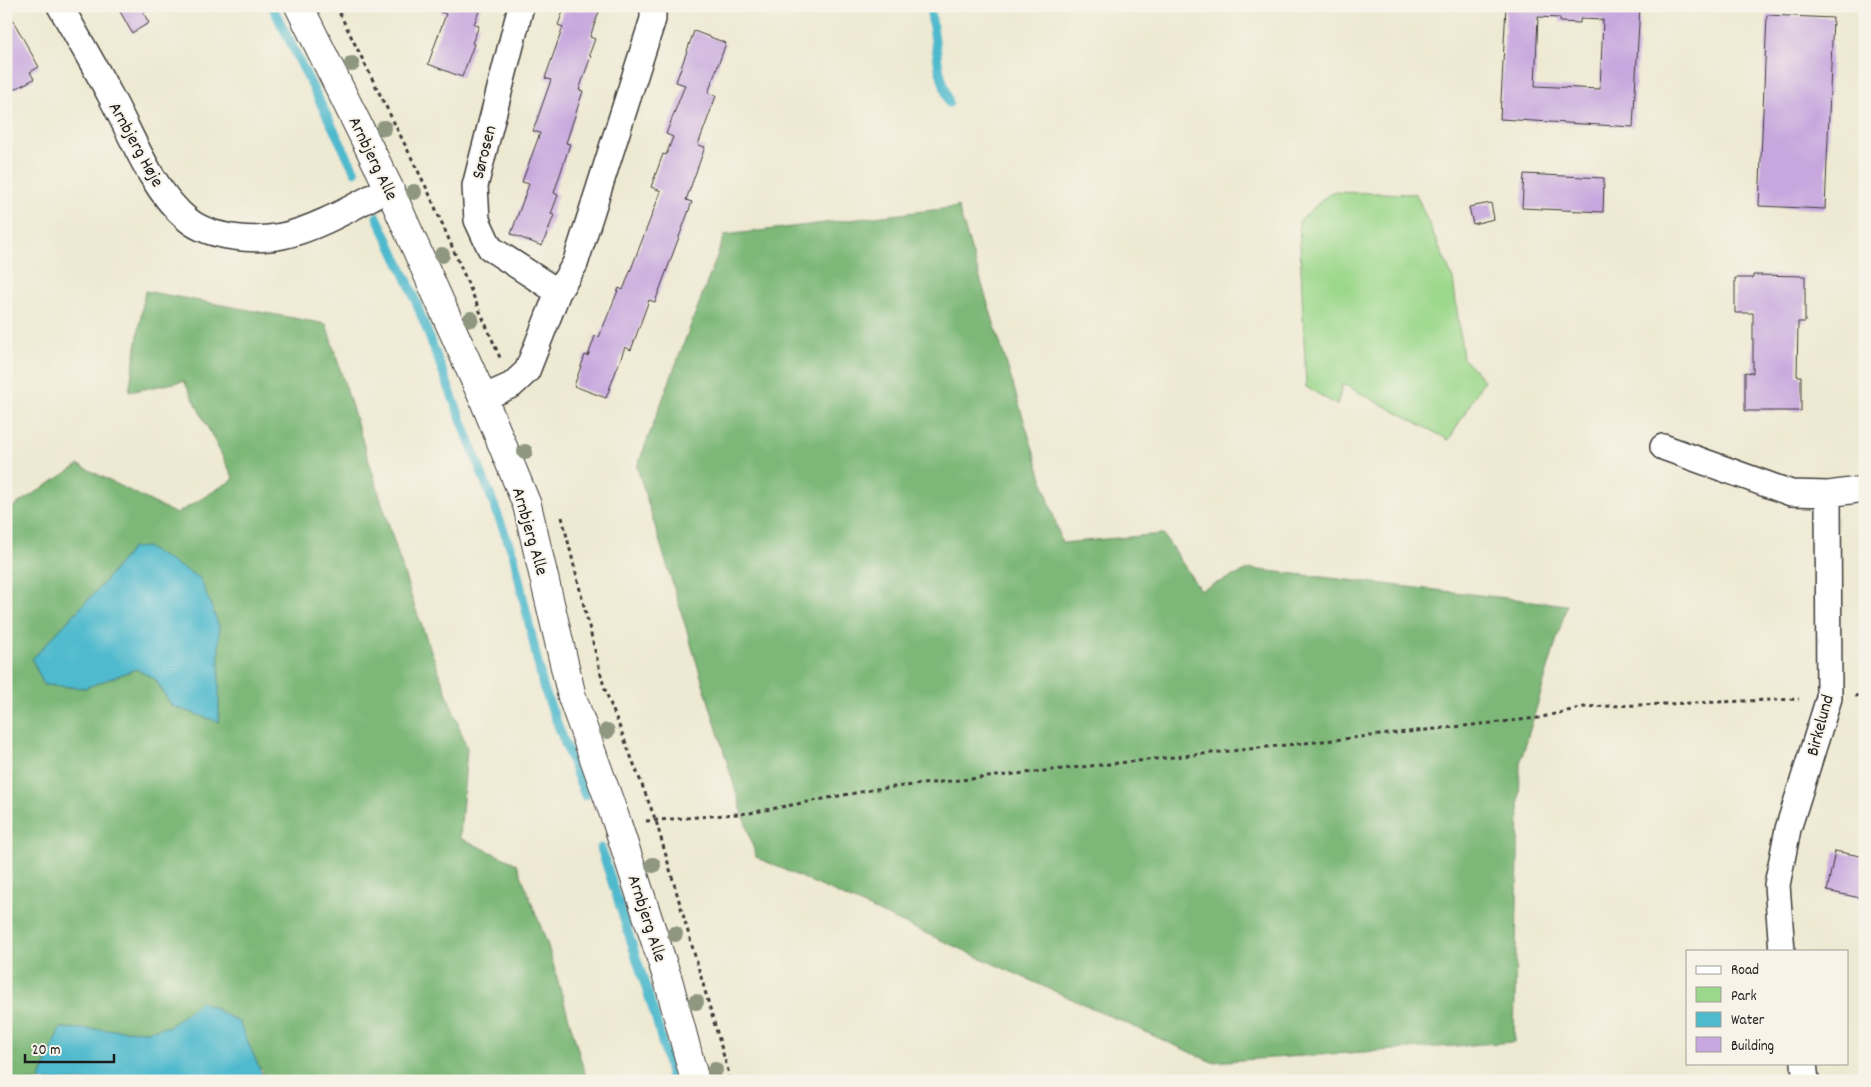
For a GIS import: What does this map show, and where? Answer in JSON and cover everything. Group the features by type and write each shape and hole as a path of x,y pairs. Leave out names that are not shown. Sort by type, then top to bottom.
{"street":[{"name":"Arnbjerg Høje","path":"60,6 158,186 189,220 221,235 255,240 284,236 332,217 389,188"},
{"name":"Arnbjerg Alle","path":"299,6 389,188 483,398 526,505 572,697 616,820 669,983 695,1081"},
{"name":"Sørosen","path":"521,6 474,186 477,220 490,248 558,292"},
{"path":"483,398 512,384 528,371 558,292 575,264 653,19 653,6"},
{"path":"1663,447 1792,494 1828,494 1865,489"},
{"name":"Birkelund","path":"1782,950 1778,885 1788,829 1829,698 1828,494"},
{"path":"1804,1064 1806,1081"}],"path":[{"path":"1799,708 1804,692"},
{"path":"1829,698 1865,695"},
{"path":"616,820 656,821 750,813 876,789 1538,718 1584,707 1802,699"}],"green space":[{"path":"1331,192 1416,194 1453,279 1463,358 1484,380 1449,440 1343,384 1337,405 1306,387 1299,221"},
{"path":"958,207 1062,543 1163,534 1200,590 1251,569 1567,605 1520,763 1514,1042 1212,1062 756,857 637,467 725,235"},
{"path":"145,291 326,324 413,602 467,748 460,838 517,864 547,943 587,1081 265,1081 263,1071 201,1001 170,1026 146,1031 60,1028 39,1081 6,1081 6,511 79,465 176,514 234,479 184,381 129,392","holes":["132,548 219,721 172,706 155,679 136,669 85,688 44,685 32,659 99,588"]}],"water":[{"path":"146,547 200,578 219,626 219,722 172,706 155,679 136,669 85,688 44,685 32,659 99,588 132,548"},
{"path":"201,1001 239,1022 265,1081 39,1081 60,1028 146,1031 170,1026"}],"building":[{"path":"117,6 153,6 143,12 149,23 132,33"},
{"path":"442,6 481,6 474,24 479,26 462,77 428,64 446,14 440,12"},
{"path":"565,6 601,6 590,37 595,39 579,90 583,91 566,143 570,144 554,193 558,195 551,214 554,215 542,246 511,234 529,184 522,182 540,133 533,131 551,80 545,78 563,27 558,25"},
{"path":"1506,6 1640,6 1633,127 1500,119","holes":["1538,17 1560,18 1560,22 1580,23 1580,19 1603,20 1600,89 1535,86"]},
{"path":"6,8 39,67 30,72 34,79 13,90 6,78"},
{"path":"1767,15 1833,18 1825,209 1759,206"},
{"path":"694,31 726,43 708,93 716,96 698,145 705,147 686,200 692,202 655,302 649,300 631,350 625,347 606,398 574,386 585,355 588,356 595,336 599,337 619,288 623,290 661,191 651,187 663,154 666,155 673,137 666,134 685,85 676,82"},
{"path":"1524,174 1604,178 1603,212 1522,208"},
{"path":"1491,203 1494,219 1473,224 1469,207"},
{"path":"1753,275 1805,276 1805,322 1798,322 1797,376 1801,376 1801,411 1745,411 1745,372 1753,373 1753,313 1735,313 1735,278 1753,278"},
{"path":"1835,851 1865,857 1865,899 1827,891"}],"waterway":[{"path":"272,6 355,172"},
{"path":"930,6 939,68 949,103"},
{"path":"377,217 409,284 514,557 543,686 585,796"},
{"path":"601,848 656,1019 672,1081"}]}
